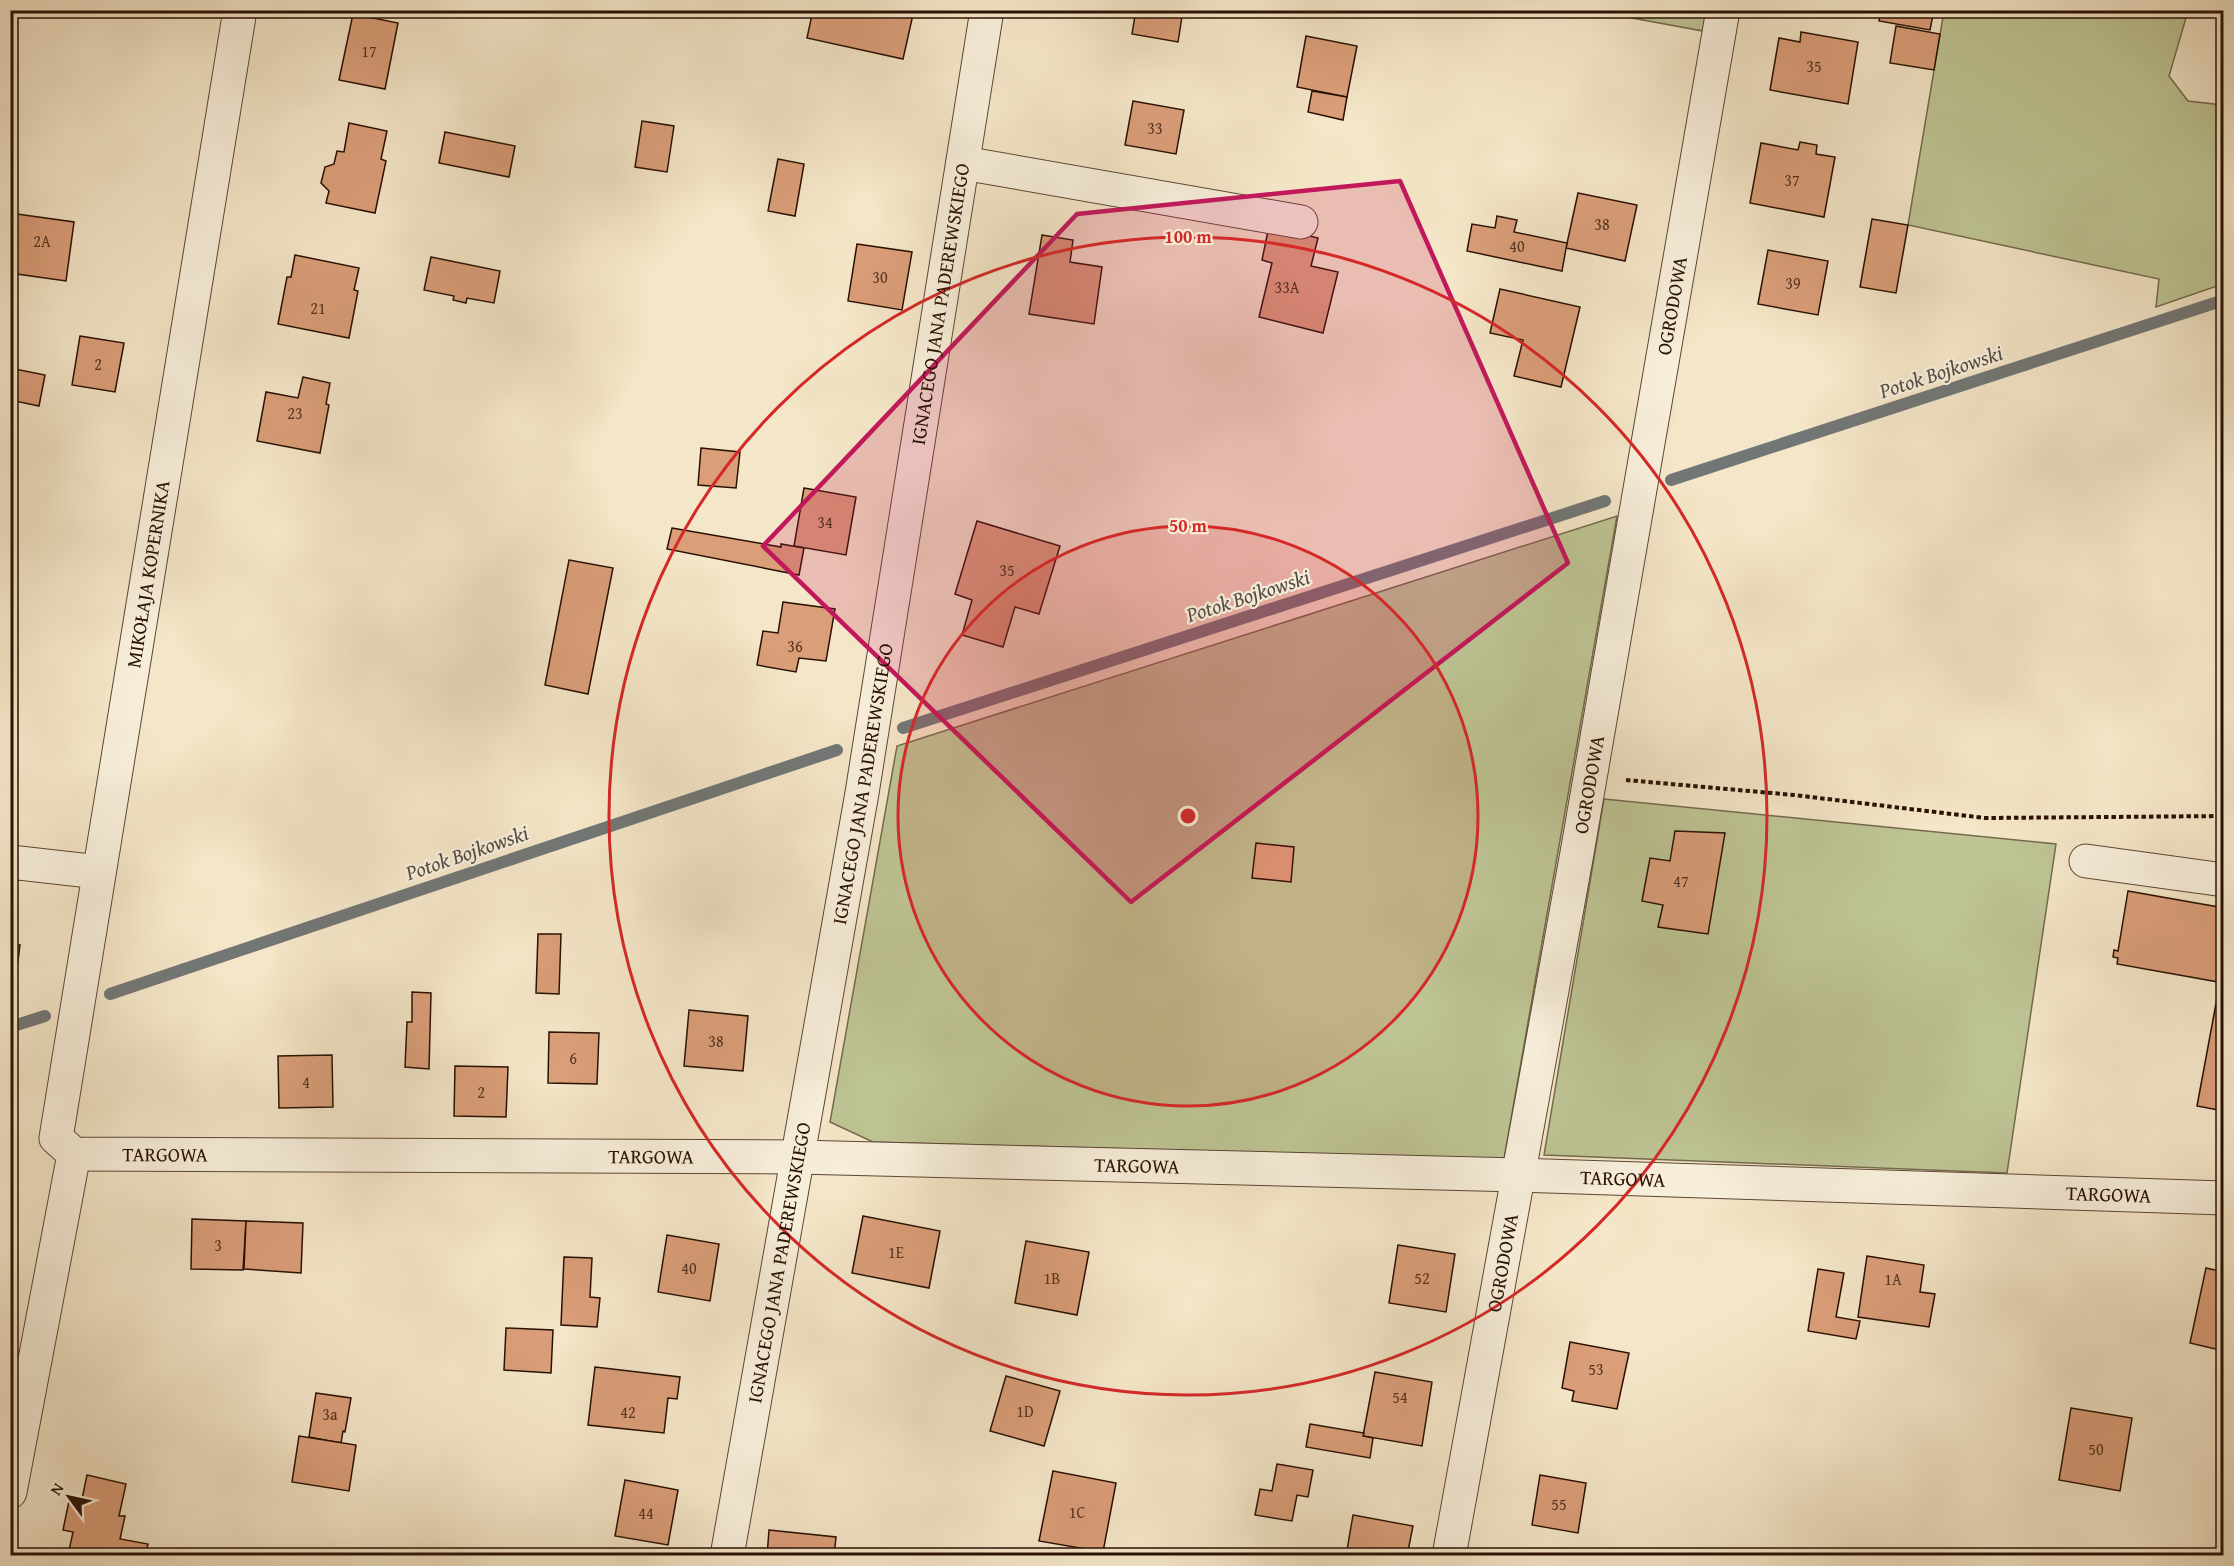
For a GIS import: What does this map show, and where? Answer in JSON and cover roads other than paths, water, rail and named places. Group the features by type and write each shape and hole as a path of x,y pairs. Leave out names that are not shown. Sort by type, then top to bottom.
{"street":[{"name":"MIKOŁAJA KOPERNIKA","path":"10,1492 65,1146 99,872 240,10"},
{"name":"IGNACEGO JANA PADEREWSKIEGO","path":"727,1556 864,782 987,10"},
{"name":"OGRODOWA","path":"1449,1556 1723,10"},
{"path":"963,163 1301,222"},
{"path":"2086,861 2223,880"},
{"path":"10,862 99,872"},
{"name":"TARGOWA","path":"65,1146 797,1157 1518,1175 2223,1198"}],"waterway":[{"name":"Potok Bojkowski","path":"1671,480 2224,300"},
{"name":"Potok Bojkowski","path":"903,728 1605,501"},
{"name":"Potok Bojkowski","path":"110,994 837,750"},
{"name":"Potok Bojkowski","path":"10,1027 45,1016"}]}
